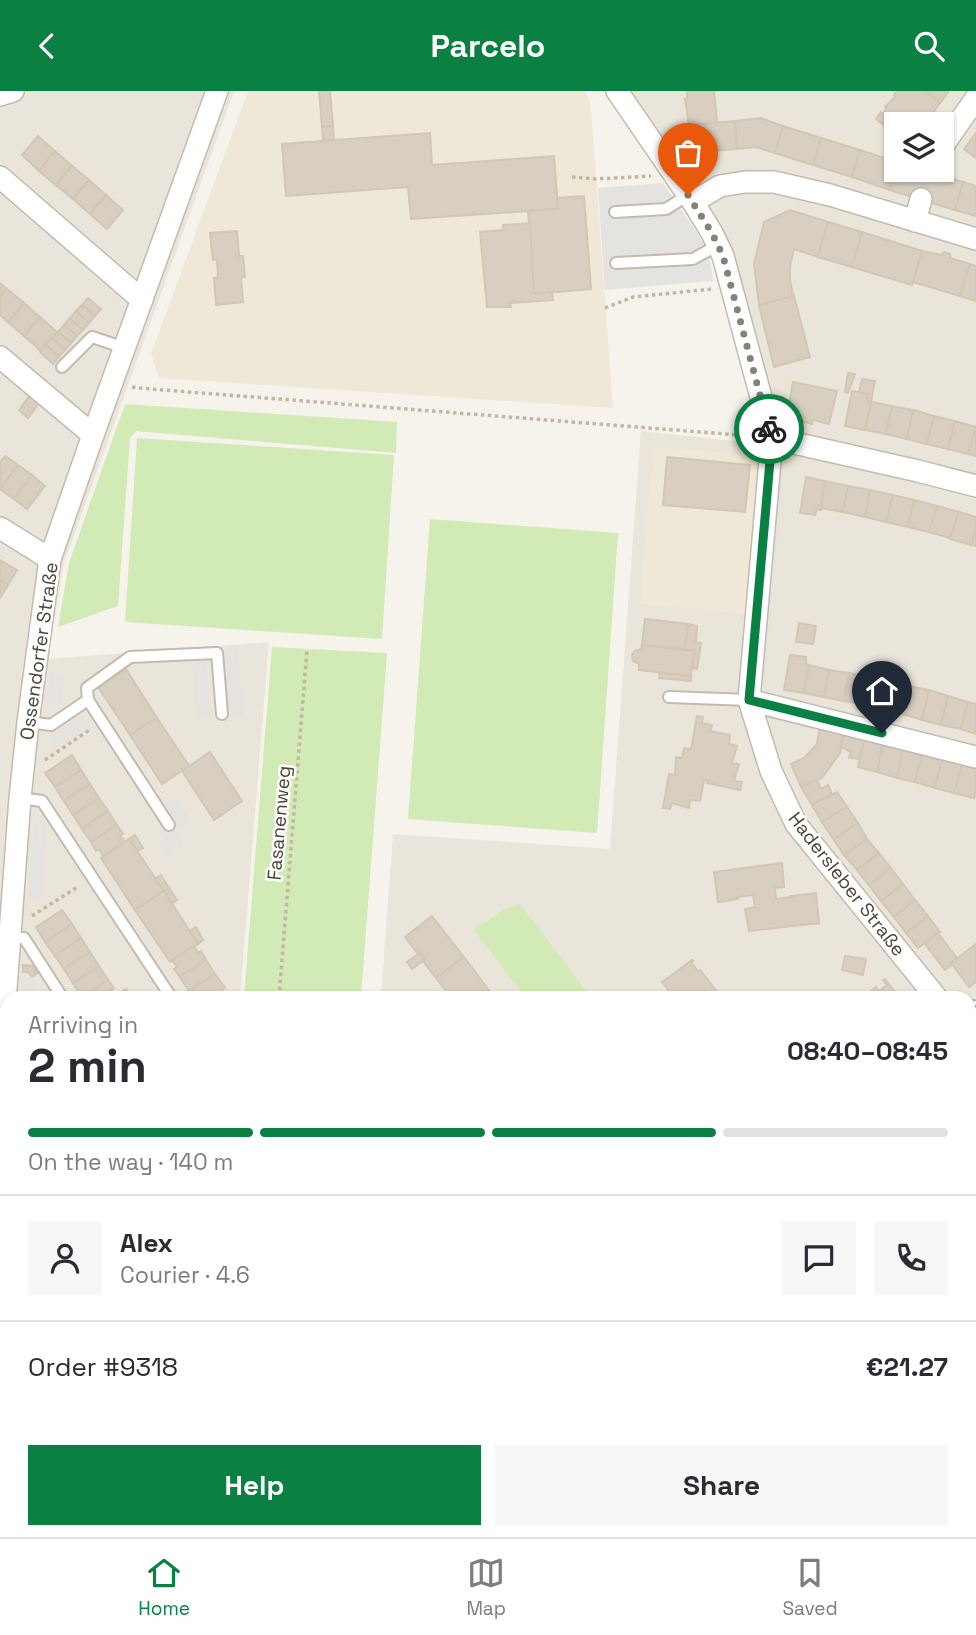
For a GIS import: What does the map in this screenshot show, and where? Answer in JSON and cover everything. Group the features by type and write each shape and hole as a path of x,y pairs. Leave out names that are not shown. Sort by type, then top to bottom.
{"street":[{"path":"0,96 13,91"},
{"name":"Ossendorfer Straße","path":"6,991 13,805 23,764 50,559 217,91"},
{"name":"Hadersleber Straße","path":"617,91 718,244 772,438 749,700 771,771 796,824 931,991"},
{"path":"954,129 976,98"},
{"path":"0,177 142,300"},
{"path":"690,198 720,186 745,182 774,183 830,195 976,239"},
{"path":"915,221 922,199"},
{"path":"0,357 93,435"},
{"path":"772,438 976,486"},
{"path":"0,528 50,559"},
{"path":"749,700 976,757"}],"lane":[{"path":"615,212 666,209 690,198"},
{"path":"616,263 693,259 718,244"},
{"path":"62,367 92,337 125,348"},
{"path":"169,825 101,722 88,700 87,688 131,657 217,653 222,714"},
{"path":"668,697 749,700"},
{"path":"28,722 51,725 88,700"},
{"path":"13,805 42,801 168,991"},
{"path":"10,928 24,939 58,991"}],"path":[{"path":"572,177 597,179 674,175"},
{"path":"606,308 634,297 731,288"},
{"path":"113,381 138,388 772,438"},
{"name":"Fasanenweg","path":"279,991 307,650"},
{"path":"23,764 37,765 101,722"},
{"path":"10,928 93,878"}],"shaded area":[{"path":"0,91 234,91 64,563 48,659 269,642 240,991 0,991"},
{"path":"248,91 586,91 591,109 613,408 159,378 151,354"},
{"path":"627,91 976,91 976,991 381,991 393,834 610,849 641,431 779,446 724,237"},
{"path":"663,183 709,253 713,281 605,290 598,188"},
{"path":"656,447 763,456 748,614 640,604 649,490"},
{"path":"777,471 783,471 764,684 758,683"},
{"path":"238,647 243,716 229,717 224,648"},
{"path":"206,662 211,717 196,719 192,663"},
{"path":"51,672 65,674 60,705 46,702"},
{"path":"82,715 90,728 57,749 49,737"},
{"path":"176,797 190,820 179,827 164,805"},
{"path":"34,823 47,824 41,900 28,899"},
{"path":"175,830 184,845 167,856 158,842"},
{"path":"23,979 36,980 35,991 22,991"}],"green space":[{"path":"125,404 397,422 396,453 136,431 130,438 118,606 58,627 69,563"},
{"path":"137,438 394,455 382,639 125,622"},
{"path":"430,519 618,533 597,833 408,819"},
{"path":"272,647 387,653 361,991 244,991"},
{"path":"520,904 586,991 520,991 474,930 503,910"}],"building":[{"path":"319,91 330,91 333,126 322,127"},
{"path":"687,91 714,91 717,123 689,125 685,99"},
{"path":"897,91 925,91 940,103 933,112 884,112"},
{"path":"925,91 949,91 940,103"},
{"path":"881,112 884,125 876,119"},
{"path":"761,118 783,126 775,153 756,147 737,149 735,121"},
{"path":"735,121 737,149 692,152 689,125"},
{"path":"333,126 334,140 323,141 322,127"},
{"path":"783,126 821,138 813,165 775,153"},
{"path":"430,133 432,165 554,156 558,209 411,219 408,187 286,196 282,144"},
{"path":"976,133 976,158 964,149"},
{"path":"38,136 55,151 39,171 22,155"},
{"path":"821,138 860,150 852,177 813,165"},
{"path":"860,150 884,158 884,182 892,182 890,190 852,177"},
{"path":"55,151 72,166 56,185 39,171"},
{"path":"72,166 89,180 73,199 56,185"},
{"path":"954,179 963,182 955,210 912,197 916,182 954,182"},
{"path":"89,180 106,195 90,214 73,199"},
{"path":"892,182 916,182 912,197 890,190"},
{"path":"963,182 976,186 976,216 955,210"},
{"path":"106,195 123,210 107,229 90,214"},
{"path":"584,196 591,289 534,294 528,211 558,209 557,198"},
{"path":"790,210 828,222 818,257 794,249 790,266 793,296 759,305 754,264 764,222"},
{"path":"828,222 862,232 852,267 818,257"},
{"path":"530,223 534,294 552,292 553,300 510,303 511,307 487,307 480,232 504,230 503,225"},
{"path":"237,231 239,256 243,256 245,277 241,277 243,302 216,305 214,278 218,278 217,259 213,260 210,233"},
{"path":"862,232 922,251 912,285 852,267"},
{"path":"922,251 942,255 944,252 950,254 950,258 970,264 960,296 913,282"},
{"path":"970,264 976,266 976,301 960,296"},
{"path":"0,283 7,289 0,297"},
{"path":"7,289 24,303 8,322 0,315 0,297"},
{"path":"794,296 810,357 774,367 759,305"},
{"path":"88,298 101,309 95,316 82,305"},
{"path":"24,303 40,317 24,336 8,322"},
{"path":"82,305 95,316 89,323 76,311"},
{"path":"76,311 89,323 83,330 70,318"},
{"path":"40,317 57,332 41,351 24,336"},
{"path":"70,318 83,330 77,336 64,325"},
{"path":"64,325 77,336 71,343 58,332"},
{"path":"58,332 71,343 65,350 52,338"},
{"path":"52,338 65,350 59,357 46,345"},
{"path":"46,345 59,357 53,364 40,352"},
{"path":"848,373 855,374 848,393 845,392"},
{"path":"862,379 875,381 871,402 867,401 868,394 859,392"},
{"path":"793,382 837,391 829,424 813,420 812,424 801,421 801,417 787,414"},
{"path":"852,391 868,394 867,401 871,402 865,430 845,426"},
{"path":"31,394 40,402 28,418 19,410"},
{"path":"871,402 892,406 886,434 865,430"},
{"path":"892,406 913,410 907,439 886,434"},
{"path":"913,410 934,416 927,444 907,439"},
{"path":"934,416 955,421 948,449 927,444"},
{"path":"955,421 976,427 968,454 948,449"},
{"path":"976,427 976,456 968,454"},
{"path":"5,456 18,465 0,489 0,462"},
{"path":"667,457 750,465 745,512 663,505"},
{"path":"18,465 32,475 14,499 0,489"},
{"path":"32,475 45,486 27,509 14,499"},
{"path":"806,477 825,481 821,510 817,509 815,515 800,513"},
{"path":"825,481 848,486 843,512 821,508"},
{"path":"848,486 870,490 865,517 843,512"},
{"path":"870,490 893,495 886,522 865,517"},
{"path":"893,495 914,500 908,527 886,522"},
{"path":"914,500 937,506 929,532 908,527"},
{"path":"937,506 959,512 950,538 929,532"},
{"path":"959,512 976,517 971,545 950,539"},
{"path":"976,528 976,546 971,545"},
{"path":"0,560 17,570 8,585 0,580"},
{"path":"0,580 8,585 0,598"},
{"path":"645,619 688,624 685,649 642,645"},
{"path":"799,623 816,626 813,644 796,642"},
{"path":"688,624 697,626 696,643 701,643 697,669 692,668 694,651 685,649"},
{"path":"642,645 694,651 691,676 639,670 639,664 633,661 632,655 641,649"},
{"path":"790,655 806,657 806,664 809,665 804,693 784,690"},
{"path":"809,665 829,670 824,697 804,693"},
{"path":"126,669 157,718 130,735 98,687"},
{"path":"829,670 849,673 844,701 824,697"},
{"path":"660,673 691,676 691,681 659,678"},
{"path":"849,673 869,677 864,704 844,701"},
{"path":"869,677 889,681 883,709 864,704"},
{"path":"889,681 909,686 903,714 883,709"},
{"path":"909,686 929,690 922,720 903,714"},
{"path":"929,690 948,696 941,725 922,720"},
{"path":"948,696 968,702 961,729 941,725"},
{"path":"968,702 976,704 976,734 961,729"},
{"path":"697,716 703,717 702,723 712,725 710,731 730,735 729,744 737,746 732,763 739,764 734,781 742,782 740,790 704,780 700,801 690,800 689,808 672,803 670,809 663,808 669,774 675,775 676,757 682,758 684,748 691,749"},
{"path":"157,718 189,766 162,784 130,735"},
{"path":"820,727 844,732 840,753 822,778 801,787 791,764 804,758 817,744"},
{"path":"844,732 865,737 859,759 849,758 851,752 841,747"},
{"path":"864,740 883,745 877,772 858,767"},
{"path":"883,745 903,750 897,778 877,772"},
{"path":"903,750 922,755 915,782 897,778"},
{"path":"210,752 242,801 214,820 182,771"},
{"path":"72,755 81,770 55,787 45,773"},
{"path":"922,755 942,760 935,788 915,782"},
{"path":"942,760 962,765 954,793 935,788"},
{"path":"962,765 976,769 974,798 954,793"},
{"path":"81,770 90,784 64,801 55,787"},
{"path":"817,780 821,789 828,785 832,794 812,805 801,787"},
{"path":"90,784 99,798 73,815 64,801"},
{"path":"837,792 847,807 822,822 812,805"},
{"path":"99,798 108,811 82,829 73,815"},
{"path":"847,807 858,823 834,840 822,822"},
{"path":"108,811 117,825 91,842 82,829"},
{"path":"858,823 867,839 844,855 834,840"},
{"path":"117,825 125,842 103,856 91,842"},
{"path":"135,835 143,848 137,851 129,839"},
{"path":"129,839 164,891 135,910 101,858"},
{"path":"867,839 879,853 857,870 844,855"},
{"path":"879,853 891,868 869,885 857,870"},
{"path":"782,863 784,887 775,888 776,899 816,893 819,923 749,931 745,909 755,907 753,895 718,902 714,872"},
{"path":"891,868 903,884 881,901 869,885"},
{"path":"161,875 169,888 164,891 155,879"},
{"path":"903,884 915,900 894,917 881,901"},
{"path":"169,888 177,900 171,904 164,891"},
{"path":"164,891 198,944 170,962 135,910"},
{"path":"915,900 928,916 906,933 894,917"},
{"path":"62,910 72,924 45,942 36,927"},
{"path":"432,916 464,957 436,978 423,961 425,959 405,937"},
{"path":"928,916 940,932 918,948 906,933"},
{"path":"72,924 81,938 55,956 45,942"},
{"path":"196,927 203,940 198,944 190,931"},
{"path":"938,933 957,958 945,970 924,943"},
{"path":"81,938 90,952 64,969 55,956"},
{"path":"976,944 976,982 969,987 951,963"},
{"path":"194,946 206,960 180,977 172,960"},
{"path":"90,952 99,966 73,983 64,969"},
{"path":"420,953 425,959 412,969 407,962"},
{"path":"845,956 866,959 863,975 842,970"},
{"path":"464,957 490,991 446,991 436,978"},
{"path":"206,960 215,974 189,991 180,977"},
{"path":"692,960 716,991 669,991 662,982"},
{"path":"23,965 33,966 37,973 32,977 28,972 23,972"},
{"path":"99,966 108,980 91,991 78,991 73,983"},
{"path":"215,974 225,988 220,991 189,991"},
{"path":"885,979 894,991 879,991 887,985 883,980"},
{"path":"108,980 114,988 112,991 91,991"}],"tunnel":[{"path":"921,199 926,182"}],"way so far":[{"path":"688,195 723,256 769,429"}],"route":[{"path":"769,429 772,438 749,700 882,733"}]}
